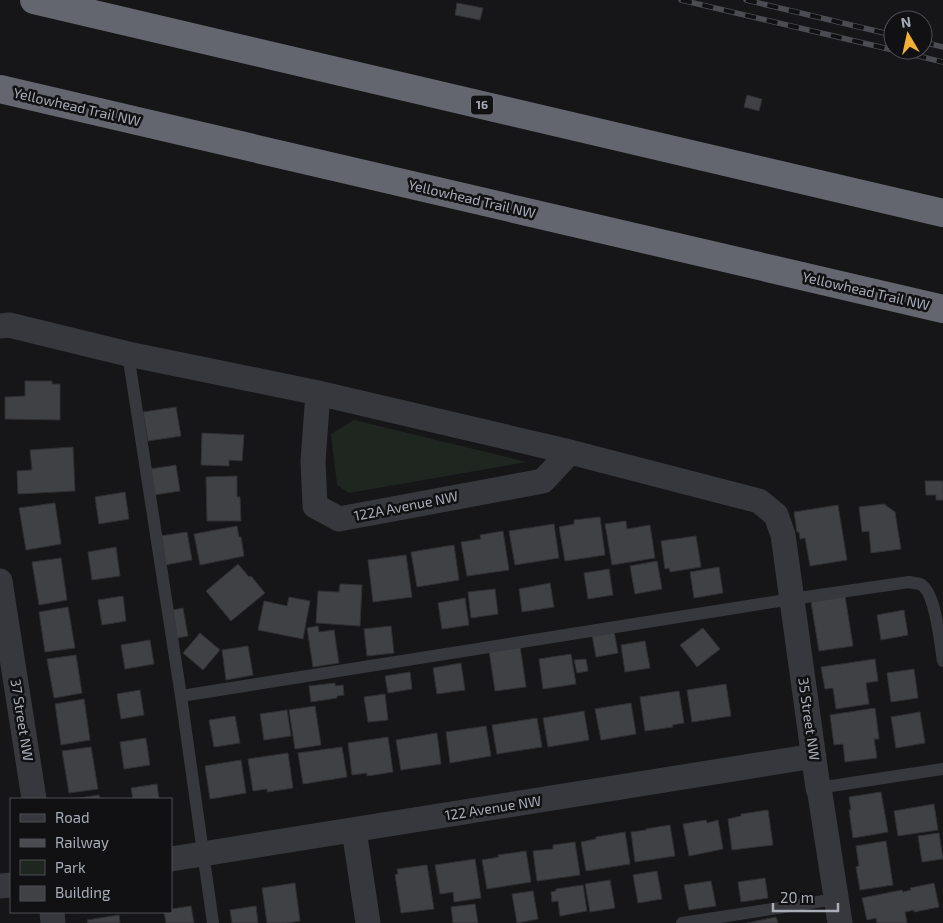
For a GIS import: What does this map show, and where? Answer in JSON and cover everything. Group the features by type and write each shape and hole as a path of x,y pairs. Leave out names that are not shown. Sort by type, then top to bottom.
{"highway":[{"name":"16","path":"34,0 943,213"},
{"name":"Yellowhead Trail NW","path":"0,89 943,310"}],"street":[{"path":"0,326 9,325 128,354 318,393 570,452"},
{"name":"122A Avenue NW","path":"318,393 313,461 316,506 339,519 543,481 570,452"},
{"name":"35 Street NW","path":"570,452 759,501 776,515 783,535 818,788 838,911"},
{"name":"37 Street NW","path":"0,581 34,798"},
{"name":"122 Avenue NW","path":"172,859 814,756"},
{"path":"354,830 368,923"}],"lane":[{"path":"128,354 181,696 213,923"},
{"path":"181,696 908,582 921,584 929,592 936,613 943,661"},
{"path":"818,788 943,769"},
{"path":"682,923 838,911"}],"green space":[{"path":"354,420 527,462 349,493 337,485 331,434"}],"building":[{"path":"457,3 483,8 480,20 455,15"},
{"path":"747,95 762,99 759,111 744,107"},
{"path":"25,381 52,381 52,384 60,384 60,420 5,419 5,397 25,396"},
{"path":"176,407 181,436 148,441 143,412"},
{"path":"202,433 244,435 242,461 229,460 229,466 201,465"},
{"path":"73,447 75,491 18,494 17,471 32,470 30,450"},
{"path":"176,465 180,491 154,495 150,469"},
{"path":"237,476 237,497 240,497 241,521 207,521 206,477"},
{"path":"925,481 943,481 943,500 936,500 936,495 926,495"},
{"path":"125,492 129,519 99,524 95,497"},
{"path":"55,503 61,544 26,550 19,508"},
{"path":"884,504 895,512 901,549 871,553 869,531 862,532 859,507"},
{"path":"838,505 847,560 810,566 805,538 800,539 799,532 797,532 794,512"},
{"path":"600,517 605,555 565,561 559,527 574,524 574,520"},
{"path":"626,521 627,529 650,525 655,558 612,565 605,524"},
{"path":"554,524 559,558 515,565 509,531"},
{"path":"237,526 244,556 200,565 194,534"},
{"path":"503,531 509,570 467,576 461,542 481,539 480,535"},
{"path":"187,532 192,560 165,565 160,536"},
{"path":"696,536 701,567 670,572 669,568 665,569 661,541"},
{"path":"454,545 459,580 417,587 411,552"},
{"path":"116,547 120,576 92,580 88,552"},
{"path":"406,555 412,597 373,602 368,560"},
{"path":"61,558 67,600 39,605 32,562"},
{"path":"657,561 662,589 635,594 630,566"},
{"path":"238,564 265,593 231,621 206,591"},
{"path":"719,567 723,593 694,598 690,572"},
{"path":"609,569 613,595 588,599 584,573"},
{"path":"550,583 554,607 522,612 519,589"},
{"path":"340,584 362,585 360,626 316,623 318,591 339,592"},
{"path":"495,589 498,614 471,618 468,592"},
{"path":"123,596 126,621 102,625 98,600"},
{"path":"845,596 853,646 819,651 811,602"},
{"path":"289,597 310,601 303,639 258,630 264,601 287,606"},
{"path":"465,598 469,625 442,629 438,603"},
{"path":"68,607 75,648 45,652 39,612"},
{"path":"183,608 188,636 177,638 173,610"},
{"path":"904,610 908,635 881,640 877,615"},
{"path":"318,626 319,632 334,630 339,663 313,667 307,628"},
{"path":"391,626 394,653 367,656 364,629"},
{"path":"703,628 720,649 697,667 680,645"},
{"path":"614,631 618,653 596,657 592,635"},
{"path":"200,633 220,650 203,670 183,653"},
{"path":"150,640 154,664 125,669 121,645"},
{"path":"645,641 650,668 625,672 621,645"},
{"path":"248,646 253,675 226,680 222,650"},
{"path":"520,646 526,687 495,691 489,650"},
{"path":"571,654 576,684 543,689 539,659"},
{"path":"76,655 82,693 54,698 47,659"},
{"path":"586,659 588,671 577,673 574,660"},
{"path":"875,659 878,681 866,683 869,704 836,709 833,688 825,689 821,667"},
{"path":"461,663 465,690 437,694 433,668"},
{"path":"914,669 918,698 891,702 887,673"},
{"path":"410,672 412,689 388,693 385,676"},
{"path":"335,683 335,686 343,685 344,695 311,702 309,686"},
{"path":"726,684 731,716 692,722 687,690"},
{"path":"140,690 144,715 121,719 117,694"},
{"path":"679,691 684,723 672,725 673,727 645,731 640,697"},
{"path":"385,694 388,720 368,722 364,697"},
{"path":"84,699 90,740 61,745 55,704"},
{"path":"631,703 636,734 601,740 595,709"},
{"path":"315,706 321,745 295,749 289,710"},
{"path":"875,708 879,739 874,739 877,758 845,762 843,744 834,745 830,715"},
{"path":"287,710 291,736 264,740 260,714"},
{"path":"584,711 589,740 548,747 543,718"},
{"path":"920,712 925,743 896,748 891,717"},
{"path":"235,716 240,743 214,747 209,720"},
{"path":"537,718 542,747 497,754 492,725"},
{"path":"486,726 491,756 450,763 446,732"},
{"path":"437,733 441,764 401,770 396,740"},
{"path":"388,737 393,772 367,776 367,773 352,775 348,743"},
{"path":"146,738 150,765 124,769 120,742"},
{"path":"91,747 98,789 69,793 62,751"},
{"path":"342,747 347,777 303,784 298,753"},
{"path":"288,753 293,788 267,792 267,789 253,791 248,759"},
{"path":"241,760 246,793 210,799 205,766"},
{"path":"157,784 159,798 133,798 131,788"},
{"path":"881,792 888,832 853,838 849,797"},
{"path":"99,795 100,798 79,798"},
{"path":"934,804 938,830 898,836 894,811"},
{"path":"768,810 773,845 732,850 728,819 741,816 741,814"},
{"path":"706,820 707,823 718,820 723,849 689,856 683,824"},
{"path":"670,825 675,856 635,862 631,832"},
{"path":"625,832 630,864 586,871 581,842 596,839 596,837"},
{"path":"939,833 943,859 922,862 918,836"},
{"path":"886,841 893,885 860,890 856,867 859,866 856,846"},
{"path":"575,842 580,875 537,881 533,851 553,849 553,845"},
{"path":"526,851 531,882 487,889 482,860 499,857 498,855"},
{"path":"475,859 481,898 454,902 453,892 440,894 435,865"},
{"path":"427,865 434,909 401,913 395,875 398,874 397,869"},
{"path":"657,871 662,899 638,903 633,875"},
{"path":"765,878 768,898 741,902 738,882"},
{"path":"610,880 615,908 590,912 585,884"},
{"path":"711,881 716,906 689,910 684,885"},
{"path":"295,883 300,921 267,923 262,888"},
{"path":"934,883 939,907 905,912 907,923 877,923 876,918 867,920 862,898 902,890 903,892 911,890 910,888"},
{"path":"583,885 587,911 560,916 558,901 552,902 551,892 556,891 556,889"},
{"path":"533,891 538,919 517,923 512,894"},
{"path":"475,904 478,923 453,923 451,907"},
{"path":"191,906 194,923 166,923 164,913 172,913 172,909"},
{"path":"256,906 258,923 232,923 230,910"},
{"path":"119,915 120,923 88,923 87,920"},
{"path":"776,917 778,923 747,923"}],"railway":[{"path":"681,0 883,48"},
{"path":"746,0 883,33"},
{"path":"933,44 943,47"},
{"path":"933,60 943,62"}]}
